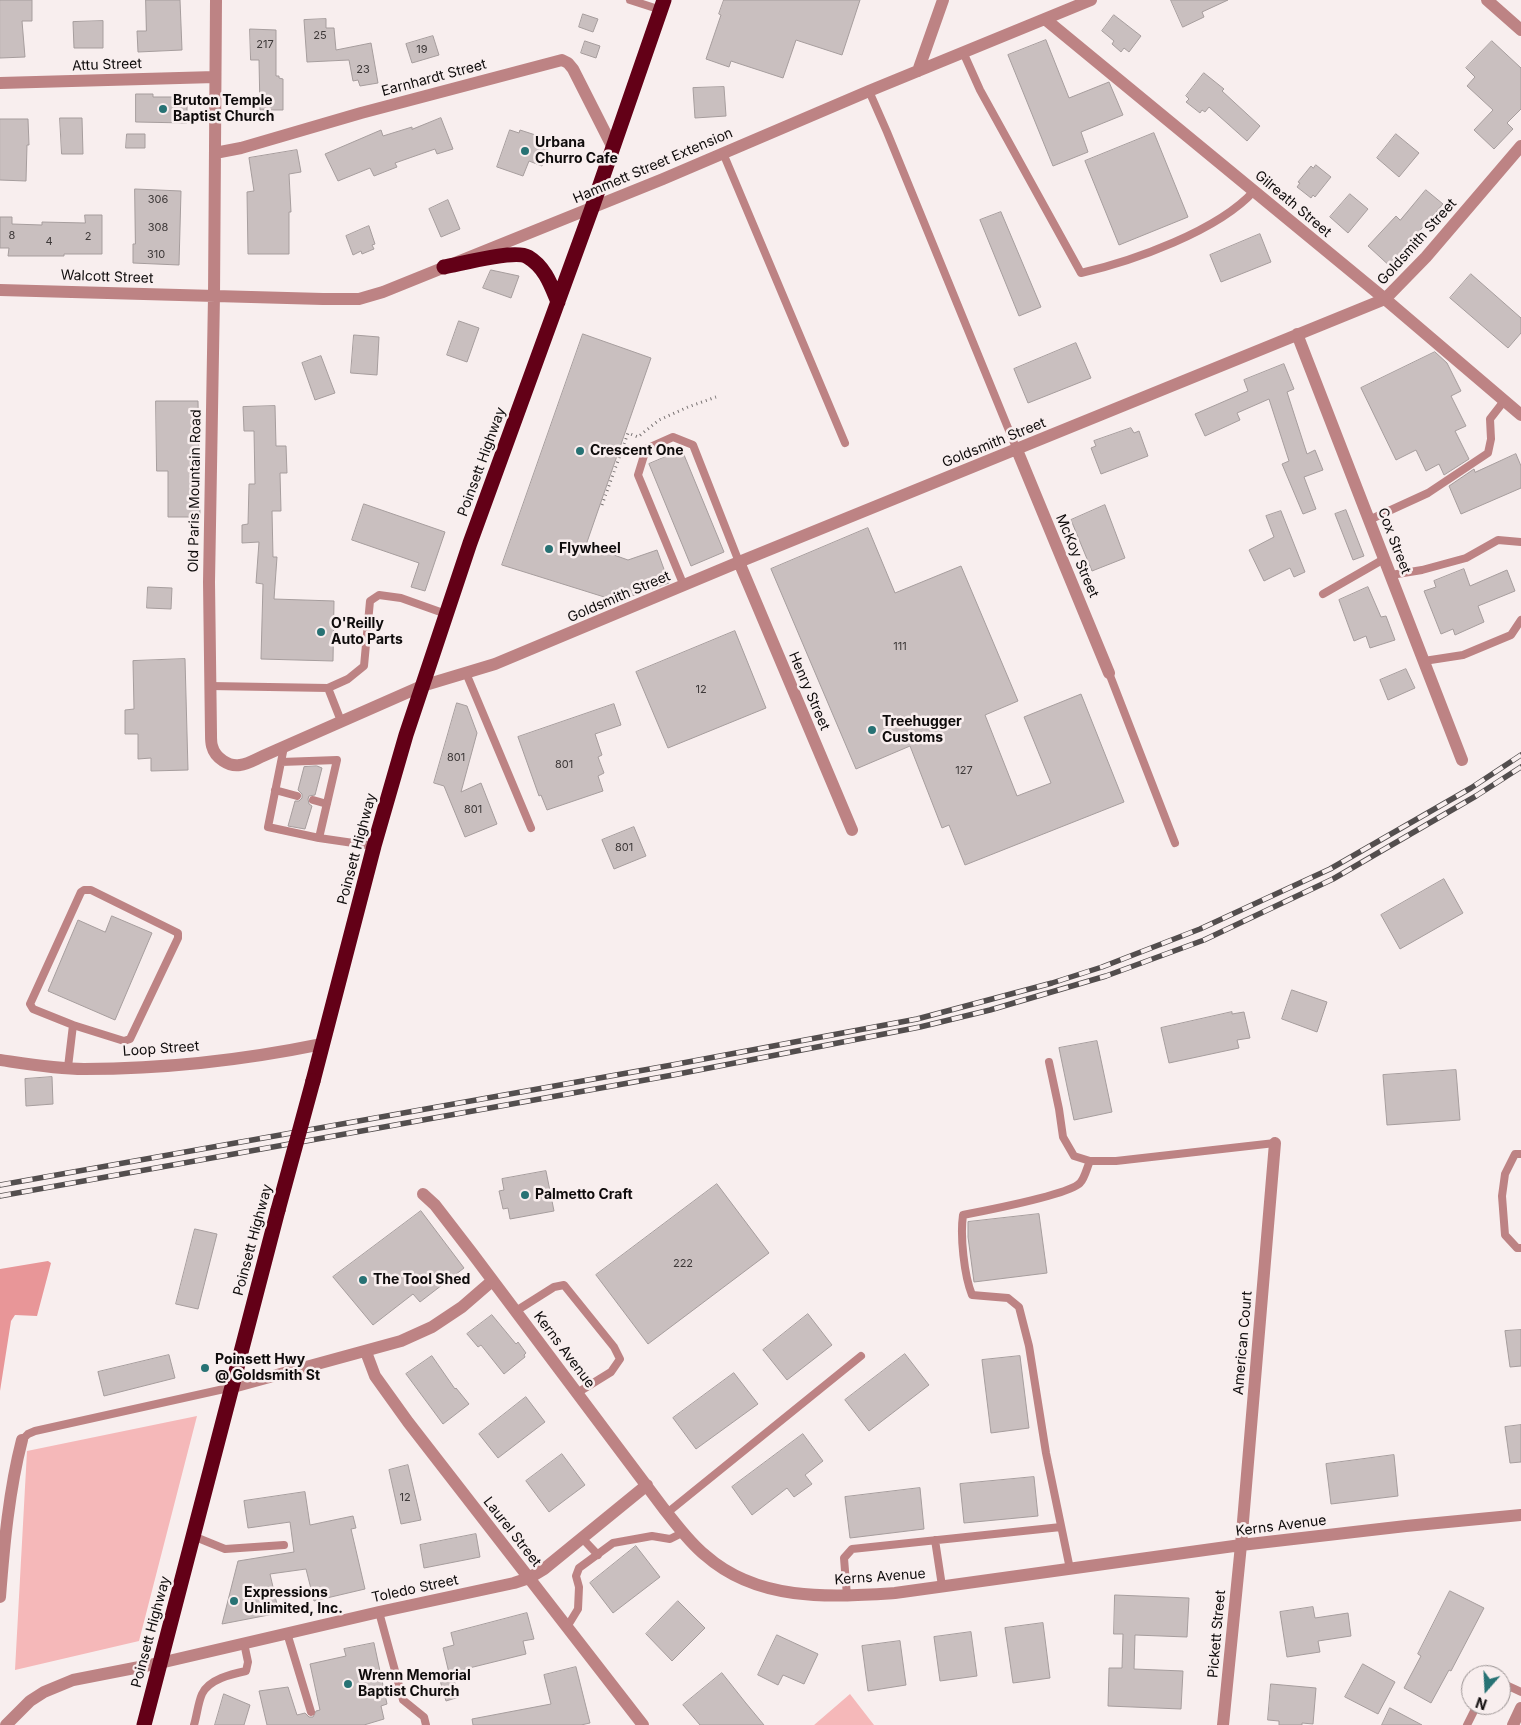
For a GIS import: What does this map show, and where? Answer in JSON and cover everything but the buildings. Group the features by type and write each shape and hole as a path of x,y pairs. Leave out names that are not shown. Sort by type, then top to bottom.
{"highway":[{"name":"Poinsett Highway","path":"144,1725 335,992 406,735 446,614 592,208 662,5"},
{"path":"444,267 511,254 527,256 547,276 558,302"}],"street":[{"name":"Old Paris Mountain Road","path":"216,0 214,296 210,467 210,686 212,746 215,754 221,759 229,764 242,765 422,686"},
{"path":"918,71 943,0"},
{"name":"Hammett Street Extension","path":"214,296 359,299 382,292 592,208 1091,0"},
{"path":"1487,0 1521,30"},
{"name":"Gilreath Street","path":"1045,19 1385,299 1521,415"},
{"name":"Earnhardt Street","path":"214,153 241,148 361,113 562,60 573,69 613,148"},
{"name":"Attu Street","path":"0,83 215,77"},
{"name":"Goldsmith Street","path":"422,686 495,664 739,562 1385,299 1426,257 1521,146"},
{"name":"Walcott Street","path":"0,290 214,296"},
{"name":"Cox Street","path":"1297,334 1462,760"},
{"name":"McKoy Street","path":"1017,450 1109,673"},
{"name":"Henry Street","path":"739,562 852,830"},
{"name":"Loop Street","path":"0,1060 82,1069 157,1066 267,1055 322,1044"},
{"name":"American Court","path":"1240,1545 1275,1143"},
{"name":"Kerns Avenue","path":"423,1194 435,1205 684,1532 718,1566 737,1577 759,1586 802,1595 847,1596 895,1593 1240,1545 1521,1515"},
{"path":"233,1387 401,1341 432,1327 462,1307 492,1281"},
{"name":"Laurel Street","path":"366,1352 375,1376 408,1422 643,1725"},
{"path":"0,1597 10,1504 22,1440"},
{"name":"Toledo Street","path":"6,1725 30,1702 58,1685 84,1677 160,1663 514,1583 529,1578 544,1569 647,1485"},
{"name":"Pickett Street","path":"1224,1725 1240,1545"},
{"path":"1513,1725 1521,1708"}],"lane":[{"path":"630,0 662,5"},
{"path":"963,52 980,90 1081,273 1105,268 1166,245 1204,228 1246,200 1254,191"},
{"path":"869,91 1017,450"},
{"path":"724,153 844,443"},
{"path":"1369,520 1428,493 1488,452 1491,439 1490,419 1504,401"},
{"path":"684,586 638,475 646,449 673,437 693,445 739,562"},
{"path":"1390,575 1422,570 1466,558 1498,540 1521,542"},
{"path":"1323,594 1384,559"},
{"path":"210,686 328,688 348,679 364,666 370,601 379,595 401,598 446,614"},
{"path":"1424,661 1464,656 1511,635 1521,620"},
{"path":"466,673 531,828"},
{"path":"1109,673 1175,843"},
{"path":"328,688 341,721"},
{"path":"284,747 268,827 320,838 374,846"},
{"path":"281,762 337,760 320,838"},
{"path":"276,790 296,796"},
{"path":"313,800 327,804"},
{"path":"91,890 178,933 179,936 130,1039 124,1041 73,1025 33,1009 30,1004 81,892 91,890"},
{"path":"68,1068 73,1025"},
{"path":"1049,1062 1063,1137 1074,1156 1090,1161 1116,1161 1275,1143"},
{"path":"1521,1154 1515,1154 1504,1174 1502,1196 1505,1235 1517,1248 1521,1248"},
{"path":"1070,1569 1046,1453 1029,1346 1019,1307 1008,1298 972,1295 967,1283 962,1226 963,1215 1036,1199 1064,1191 1080,1183 1090,1161"},
{"path":"516,1311 554,1287 564,1285 614,1347 620,1359 610,1372 577,1393"},
{"path":"667,1512 862,1356"},
{"path":"22,1440 28,1434 35,1431 233,1387"},
{"path":"847,1596 844,1558 852,1549 1061,1527"},
{"path":"567,1627 578,1609 579,1587 576,1576 580,1568 613,1543 652,1536 670,1539 684,1532"},
{"path":"194,1536 225,1550 284,1545"},
{"path":"582,1538 598,1555"},
{"path":"935,1540 942,1586"},
{"path":"379,1612 403,1700 424,1717 426,1725"},
{"path":"287,1633 311,1712"},
{"path":"194,1725 202,1693 210,1685 227,1676 246,1671 248,1662 244,1643"}],"path":[{"path":"688,407 716,397"}],"shaded area":[{"path":"48,1261 51,1263 37,1316 15,1315 11,1321 0,1391 0,1269"},
{"path":"197,1416 139,1641 15,1670 27,1451"},
{"path":"850,1694 874,1725 814,1725"}],"railway":[{"path":"0,1185 672,1065 917,1019 1052,983 1102,967 1200,929 1330,869 1471,788 1521,755"},
{"path":"0,1196 673,1075 920,1027 990,1010 1106,976 1204,940 1333,879 1476,796 1521,767"}],"place":[{"name":"Bruton Temple Baptist Church","path":"163,109"},
{"name":"Urbana Churro Cafe","path":"525,151"},
{"name":"Crescent One","path":"580,451"},
{"name":"Flywheel","path":"549,549"},
{"name":"O'Reilly Auto Parts","path":"321,632"},
{"name":"Treehugger Customs","path":"872,730"},
{"name":"Palmetto Craft","path":"525,1195"},
{"name":"The Tool Shed","path":"363,1280"},
{"name":"Poinsett Hwy @ Goldsmith St","path":"205,1368"},
{"name":"Expressions Unlimited, Inc.","path":"234,1601"},
{"name":"Wrenn Memorial Baptist Church","path":"348,1684"}]}
